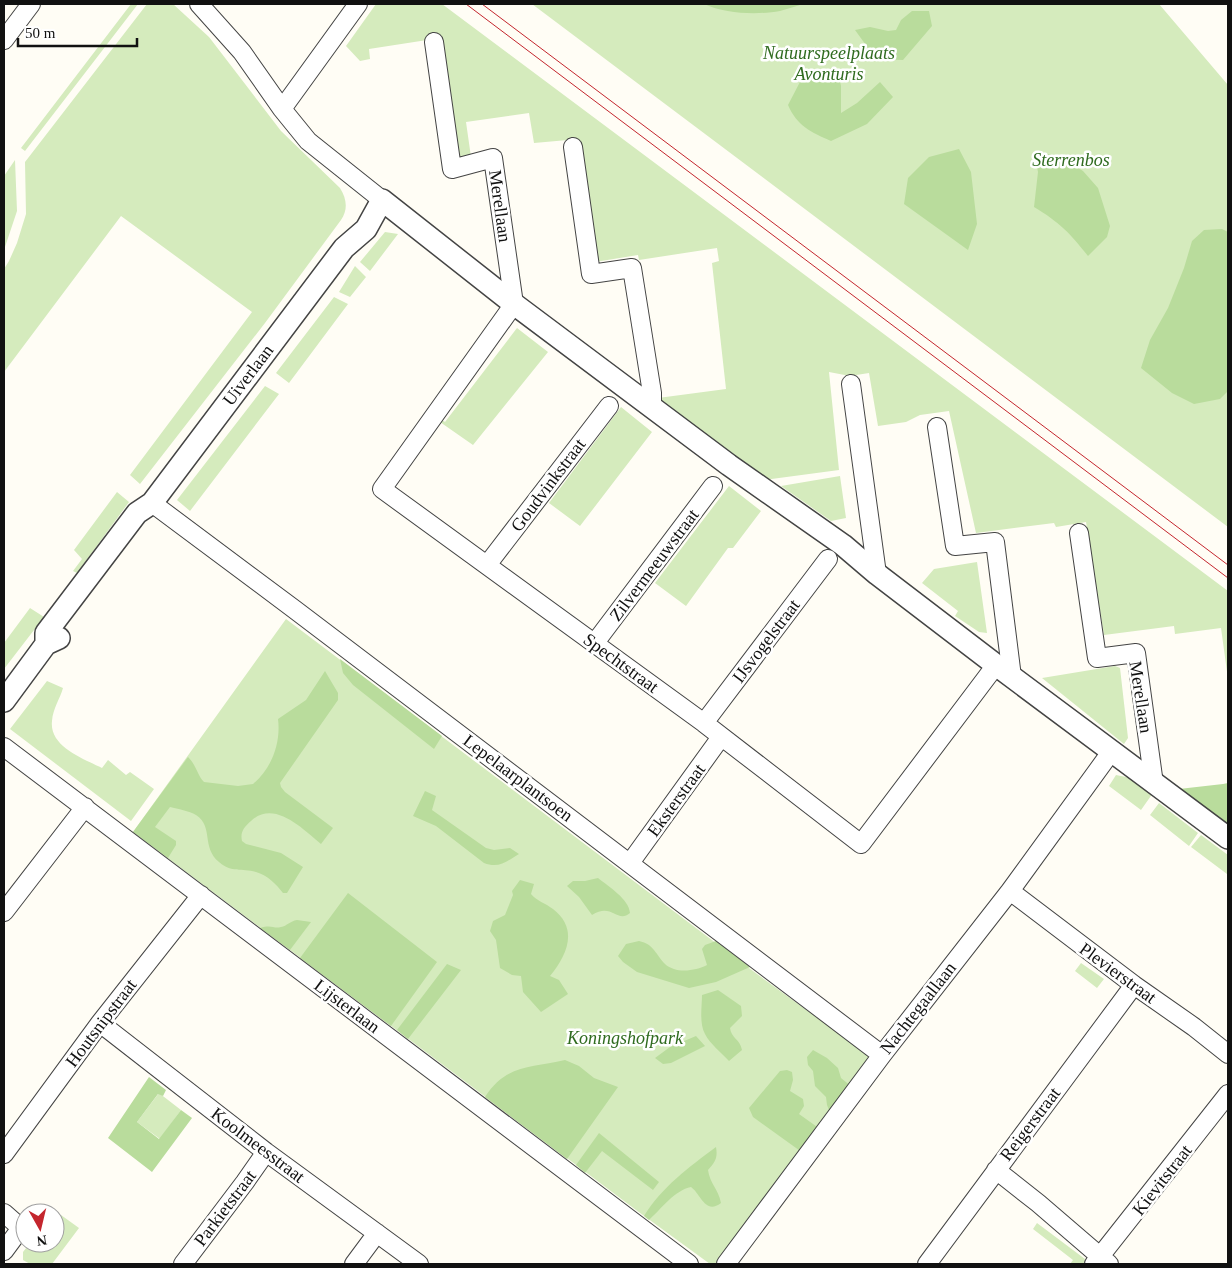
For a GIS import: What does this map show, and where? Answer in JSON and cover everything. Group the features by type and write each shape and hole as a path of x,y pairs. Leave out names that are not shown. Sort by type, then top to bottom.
{"street":[{"path":"4,40 31,4"},
{"path":"199,4 242,52 282,109 308,141 514,304 729,465 843,545 877,574 1004,671 1228,838"},
{"path":"282,109 358,4"},
{"name":"Merellaan","path":"434,42 452,169 493,158 514,304"},
{"path":"573,146 591,274 632,268 652,394 652,406"},
{"name":"Uiverlaan","path":"4,701 46,644 58,638 132,542 147,520 152,503 344,248 366,230 382,200"},
{"name":"Spechtstraat","path":"514,304 382,489 704,723 861,844 1004,671"},
{"path":"851,384 877,574"},
{"name":"Goudvinkstraat","path":"487,565 609,406"},
{"path":"937,427 954,546 995,542 1004,671"},
{"name":"Zilvermeeuwstraat","path":"594,644 713,486"},
{"name":"Lepelaarplantsoen","path":"152,503 882,1055"},
{"name":"Merellaan","path":"1079,532 1097,658 1136,653 1154,784"},
{"name":"IJsvogelstraat","path":"704,723 828,559"},
{"name":"Eksterstraat","path":"630,863 721,737"},
{"name":"Lijsterlaan","path":"4,747 689,1264"},
{"name":"Nachtegaallaan","path":"726,1264 882,1055 1010,891 1111,752"},
{"path":"4,912 84,807"},
{"name":"Plevierstraat","path":"1010,891 1228,1054"},
{"name":"Houtsnipstraat","path":"4,1154 100,1023 201,895"},
{"name":"Reigerstraat","path":"927,1264 1134,985"},
{"name":"Koolmeesstraat","path":"100,1023 266,1152 419,1264"},
{"name":"Kievitstraat","path":"1101,1262 1126,1226 1228,1094"},
{"name":"Parkietstraat","path":"183,1264 266,1152"},
{"path":"996,1170 1038,1203 1101,1262"},
{"path":"4,1214 21,1228 4,1251"},
{"path":"354,1264 377,1233"}],"green space":[{"path":"131,4 138,4 25,151 21,148"},
{"path":"147,4 173,4 209,37 281,131 340,188 346,204 341,220 265,323 140,484 130,475 252,312 121,216 4,372 4,269 17,243 26,214 25,162"},
{"path":"376,4 442,4 1228,591 1228,679 1221,628 1175,634 1174,626 1104,635 1086,522 1056,527 1054,523 976,533 949,411 920,415 906,422 878,426 869,373 850,376 829,372 839,470 764,480 658,398 726,389 712,263 719,261 717,248 639,260 638,255 595,262 579,139 534,143 529,113 466,122 471,157 456,158 440,38 369,49 370,59 360,61 346,46"},
{"name":"Sterrenbos","path":"532,4 1159,4 1228,85 1228,527"},
{"path":"704,4 803,4 780,11 752,13 732,12"},
{"path":"912,11 929,11 932,26 903,60 876,59 855,30 870,27 888,31 896,30 901,20"},
{"path":"838,71 841,86 841,113 857,103 880,82 893,97 867,124 831,141 805,128 788,105 801,80"},
{"path":"959,149 971,172 977,224 968,250 904,204 908,178 929,157"},
{"path":"1050,154 1067,161 1083,171 1098,188 1110,226 1107,237 1088,256 1064,228 1034,207 1038,172 1035,157"},
{"path":"15,160 17,211 4,250 4,176"},
{"path":"1222,229 1228,232 1228,391 1220,399 1194,404 1172,393 1141,368 1150,340 1168,308 1184,268 1192,241 1204,230"},
{"path":"385,232 398,234 370,271 360,262"},
{"path":"355,266 366,277 350,297 339,292"},
{"path":"334,297 348,304 289,383 276,373"},
{"path":"517,328 548,352 473,445 440,422 442,420 445,422"},
{"path":"265,386 279,394 190,511 177,500"},
{"path":"621,407 652,432 580,526 549,503"},
{"path":"840,476 846,518 831,521 781,486"},
{"path":"729,486 761,511 733,548 728,548 686,606 655,583"},
{"path":"117,492 129,502 77,573 73,571 82,559 74,550"},
{"path":"977,562 987,633 979,632 955,616 958,611 922,583 934,569"},
{"path":"30,608 44,617 4,669 4,643"},
{"name":"Koningshofpark","path":"286,619 757,974 867,1054 872,1060 718,1264 710,1264 636,1210 133,832"},
{"path":"340,659 442,736 434,749 353,685 343,673"},
{"path":"1115,666 1120,668 1128,738 1124,744 1042,678"},
{"path":"325,671 338,693 338,700 280,783 285,792 333,828 321,844 297,824 279,815 269,813 260,815 251,821 242,832 242,841 246,844 281,853 303,867 287,893 283,893 271,880 260,873 228,868 219,862 210,850 205,825 196,815 190,812 170,807 155,827 176,841 176,845 168,858 133,832 188,757 204,782 238,786 253,784 260,778 274,754 278,737 278,719 306,700"},
{"path":"47,681 63,688 52,721 56,738 62,745 77,756 102,768 108,760 126,775 130,772 154,789 131,821 10,729"},
{"path":"1116,775 1131,778 1153,793 1141,810 1109,786"},
{"path":"1228,783 1228,826 1179,789 1223,784"},
{"path":"425,791 436,796 432,810 486,848 494,850 510,848 519,854 499,865 489,865 436,826 413,816"},
{"path":"1159,803 1198,833 1189,846 1150,815"},
{"path":"1201,835 1228,855 1227,874 1191,847"},
{"path":"598,878 622,898 630,913 621,916 605,911 592,915 579,897 567,886 573,881"},
{"path":"520,880 534,884 531,894 561,917 568,933 565,951 550,976 559,980 568,994 541,1012 523,992 521,976 512,975 500,968 496,940 490,931 493,921 505,915 513,895 512,891"},
{"path":"348,893 437,962 391,1026 300,958"},
{"path":"297,920 311,922 290,950 260,928 267,926 281,927"},
{"path":"639,941 651,947 665,964 675,969 691,970 707,965 702,949 705,945 716,941 750,967 716,982 689,988 637,972 623,962 618,956 626,944"},
{"path":"1081,963 1104,979 1097,988 1075,971"},
{"path":"447,964 461,970 408,1039 397,1030"},
{"path":"718,990 741,1006 742,1016 730,1028 742,1050 729,1061 710,1041 702,1025 702,995"},
{"path":"696,1036 705,1046 671,1063 663,1064 655,1058 670,1047"},
{"path":"813,1050 827,1058 838,1068 841,1078 852,1087 831,1115 826,1097 815,1086 813,1071 808,1065 807,1057"},
{"path":"565,1060 579,1066 594,1078 618,1087 567,1159 485,1097 493,1086 511,1073 520,1069"},
{"path":"787,1070 792,1072 793,1080 790,1091 803,1099 804,1106 799,1114 820,1129 803,1153 753,1117 749,1108 780,1071"},
{"path":"149,1077 166,1090 163,1096 158,1094 137,1122 159,1139 181,1110 192,1118 152,1172 108,1138"},
{"path":"159,1093 181,1110 160,1139 137,1122"},
{"path":"599,1133 659,1182 653,1190 602,1151 585,1173 576,1165"},
{"path":"716,1147 717,1154 715,1160 708,1170 721,1203 711,1207 707,1205 691,1187 679,1192 668,1200 649,1220 644,1216 668,1187 686,1170"},
{"path":"65,1218 79,1228 65,1247"},
{"path":"1037,1223 1085,1259 1084,1264 1070,1264 1073,1260 1033,1229"},
{"path":"23,1253 60,1253 52,1264 30,1264 23,1260"}],"tram line":[{"path":"466,4 1228,578"},
{"path":"482,4 1228,565"}],"park label":[{"name":"Natuurspeelplaats Avonturis","path":"829,63"}]}
